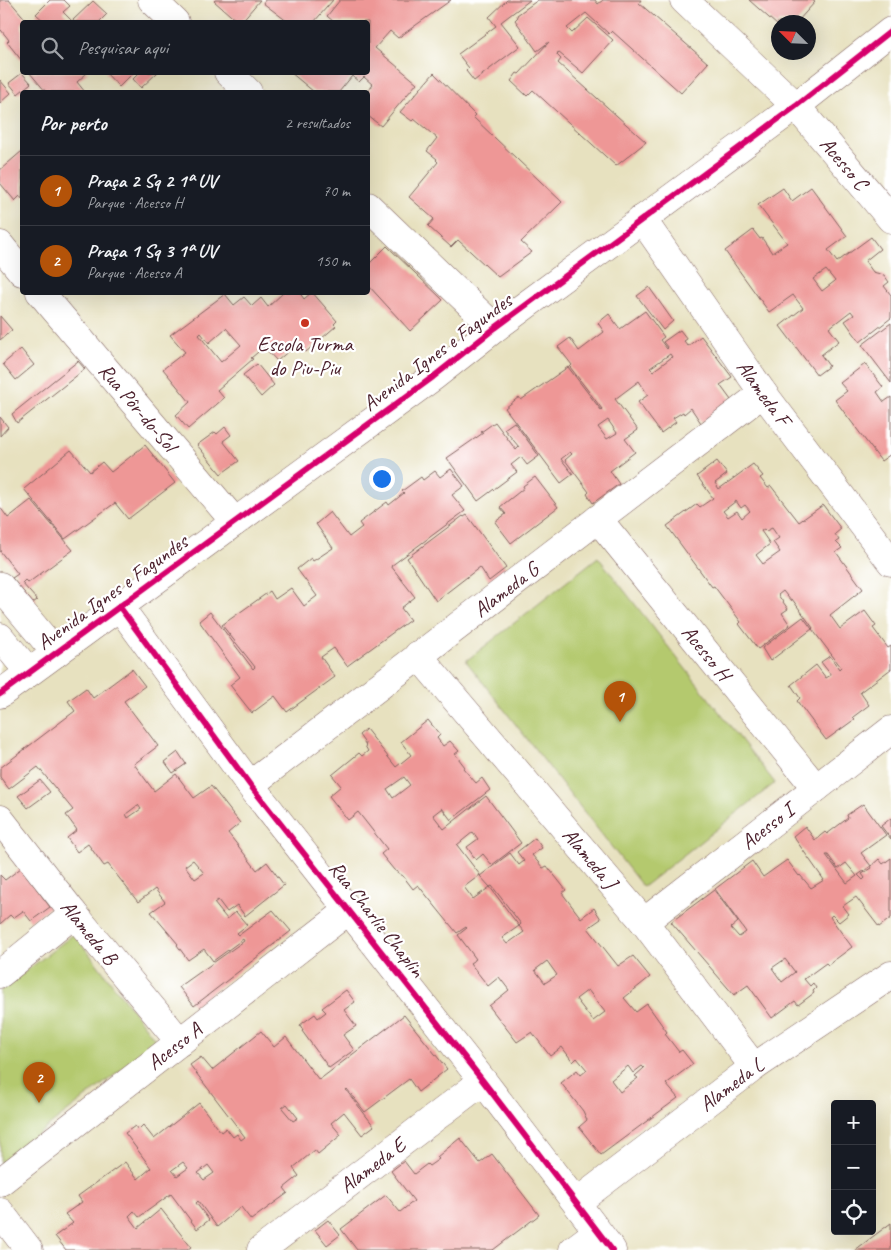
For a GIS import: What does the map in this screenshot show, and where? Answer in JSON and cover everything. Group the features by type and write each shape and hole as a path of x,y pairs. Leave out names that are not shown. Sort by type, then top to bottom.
{"street":[{"path":"152,0 173,20"},
{"name":"Acesso C","path":"684,0 796,106 891,219"},
{"name":"Avenida Ignes e Fagundes","path":"0,694 433,377 495,328 796,106 891,31"},
{"path":"231,75 246,90"},
{"path":"370,208 495,328"},
{"name":"Alameda F","path":"642,219 763,393 891,562"},
{"path":"0,245 20,270"},
{"name":"Rua Pôr-do-Sol","path":"43,295 235,522"},
{"name":"Alameda G","path":"250,785 763,393"},
{"name":"Acesso H","path":"598,519 816,788"},
{"path":"0,586 56,653"},
{"name":"Rua Charlie Chaplin","path":"119,606 250,785 483,1081 605,1241"},
{"path":"0,637 29,672"},
{"name":"Alameda J","path":"418,655 644,922 754,1067"},
{"name":"Acesso I","path":"644,922 891,730"},
{"name":"Alameda B","path":"0,819 74,914 180,1042"},
{"name":"Acesso A","path":"0,1182 349,910"},
{"path":"0,974 74,914"},
{"name":"Alameda L","path":"577,1202 754,1067 891,975"},
{"name":"Alameda E","path":"261,1250 483,1081"},
{"path":"0,1212 29,1250"},
{"path":"573,1250 605,1241"}],"green space":[{"path":"598,557 775,783 643,887 466,661"},
{"path":"74,934 157,1042 0,1164 0,991"}],"building":[{"path":"0,0 9,0 26,20 20,20 20,58 7,42 9,40 0,31"},
{"path":"50,0 64,0 70,6 63,12 71,20 43,20 36,14"},
{"path":"260,0 243,20 236,20 214,1"},
{"path":"265,0 333,0 316,20 285,20 263,3"},
{"path":"340,0 451,0 398,38 390,31 375,48 417,83 381,126 370,118 369,90 373,85 364,77 359,82 352,76 341,90 312,90 294,75 370,75 370,20 332,20 327,16"},
{"path":"507,0 530,0 501,22 520,46 474,81 466,71 469,68 458,54 496,26 489,17"},
{"path":"538,0 595,0 598,4 603,0 641,0 639,3 708,63 681,93 612,31 609,34 586,13 567,28 572,33 588,18 613,40 583,73 558,52 557,55 561,59 558,63 646,142 616,166 533,90 527,96 511,81 549,42 537,51 515,20 518,17 517,15"},
{"path":"749,0 812,0 815,2 803,15 771,15 771,20"},
{"path":"93,1 107,14 101,20 73,20"},
{"path":"434,73 475,115 473,117 562,202 521,242 532,252 498,277 458,240 451,247 428,226 434,219 409,197 438,162 427,151 437,138 414,119 412,121 400,112"},
{"path":"20,75 24,75 31,83 20,90 18,94 9,83"},
{"path":"32,75 85,75 77,82 83,90 44,90"},
{"path":"108,75 131,75 119,87"},
{"path":"137,75 155,75 141,88 133,79"},
{"path":"0,80 11,93 0,103"},
{"path":"20,153 20,196 15,201 0,183 0,170"},
{"path":"811,187 847,236 828,250 837,262 871,237 880,249 865,261 873,272 884,275 889,282 884,286 891,295 891,318 860,342 845,321 854,315 851,311 829,328 839,341 821,355 829,366 817,375 780,326 803,308 793,295 769,312 725,251 753,230 760,239 762,238 772,253 787,243 758,205 783,188 792,201","holes":["826,270 835,281 822,291 813,279"]},
{"path":"387,246 443,300 410,331 370,287 370,263"},
{"path":"649,287 673,321 663,330 637,296"},
{"path":"224,295 226,295 234,305 244,297 252,306 261,298 268,307 281,295 301,295 304,299 309,295 315,295 337,321 334,324 336,326 306,352 298,343 277,361 264,347 217,390 224,398 188,429 176,415 190,402 163,369 185,352 170,335","holes":["226,328 241,345 221,362 199,335 201,333 209,343"]},
{"path":"645,311 664,337 660,340 667,349 663,342 680,330 687,339 684,341 688,346 701,336 732,377 720,385 731,400 701,423 691,408 684,414 683,412 673,418 676,422 661,433 638,402 648,395 639,381 615,399 638,430 625,439 635,452 610,471 619,484 593,503 587,494 589,492 565,460 572,454 570,452 561,459 573,474 561,483 505,408 519,397 521,400 568,367 601,410 558,347 570,338 579,351 604,332 598,323 609,314 620,329","holes":["670,354 672,357 653,371 650,368","608,420 617,433 607,439 598,427"]},
{"path":"0,316 12,330 0,340"},
{"path":"891,323 891,383 862,345"},
{"path":"21,349 34,365 16,380 3,364"},
{"path":"78,361 85,369 17,423 12,414"},
{"path":"257,364 274,385 261,397 243,375"},
{"path":"865,364 883,387 877,392 884,402 891,397 891,454 881,461 835,400 847,391 840,383"},
{"path":"0,417 8,427 0,436"},
{"path":"495,422 516,450 519,447 504,429 514,422 539,456 527,465 521,457 511,465 517,472 478,501 447,458 483,433 481,432"},
{"path":"225,427 231,435 223,441 239,461 221,474 197,445 215,432 217,434"},
{"path":"145,445 175,483 128,519 115,503 65,539 24,489 71,450 90,472 102,462 111,472"},
{"path":"717,461 727,474 715,483 719,489 753,464 763,476 760,478 768,488 771,486 799,522 823,505 841,529 835,534 839,540 836,542 842,548 836,552 863,589 830,615 840,629 865,611 876,626 873,628 888,648 891,646 891,669 860,692 869,705 853,717 855,719 826,740 797,701 800,698 791,685 816,665 826,678 831,675 821,662 830,656 839,669 841,667 792,599 791,601 783,591 778,595 788,609 782,613 790,625 758,649 739,624 741,622 714,586 712,587 667,526 697,504 700,507 713,498 697,476","holes":["736,501 741,508 745,505 750,511 742,518 737,511 728,517 723,511","772,528 779,538 773,542 780,552 763,564 756,555 770,544 761,531"]},
{"path":"451,469 464,486 452,495 465,511 391,566 415,597 401,608 410,620 347,666 334,648 321,657 335,677 287,712 275,696 252,713 230,685 240,677 199,621 210,612 253,669 255,667 222,625 270,591 275,599 291,588 304,606 317,596 297,569 311,558 313,561 333,548 316,524 330,512 349,537 362,527 359,523 387,502 389,505 404,493 402,491 421,477 423,480 435,471 440,477"},
{"path":"535,477 558,507 511,543 495,522 506,514 500,507"},
{"path":"31,500 73,550 28,583 25,580 22,583 37,600 33,603 12,578 18,574 0,551 0,507 8,518"},
{"path":"467,515 506,568 489,581 480,567 436,601 407,558 463,516"},
{"path":"803,617 812,629 770,661 762,648"},
{"path":"132,669 145,686 124,701 158,746 134,764 154,791 176,774 194,798 211,786 240,823 228,833 257,870 267,862 284,885 245,916 237,905 227,912 218,900 214,903 227,919 236,912 247,925 237,933 239,935 273,910 291,931 194,1006 179,987 244,941 243,939 213,961 204,949 188,960 178,944 151,912 165,902 155,889 138,902 108,864 104,866 88,844 77,852 67,838 77,830 66,815 73,810 38,767 9,789 0,777 0,768 75,711 68,701 86,688 93,698","holes":["138,805 141,809 128,818 126,814","193,860 204,873 195,879 185,866"]},
{"path":"428,720 440,735 437,738 443,746 450,741 459,751 455,754 465,767 463,768 476,783 482,778 490,790 451,820 442,808 433,815 444,829 486,796 521,843 492,865 483,854 476,860 467,847 478,839 473,832 457,845 480,875 464,887 473,899 490,887 480,876 510,853 519,865 524,861 517,852 535,838 542,848 532,855 543,868 547,866 566,890 562,893 581,918 594,908 601,919 588,928 618,966 633,956 650,977 624,998 636,1012 647,1004 667,1032 665,1034 679,1052 682,1050 693,1064 666,1084 678,1098 601,1155 579,1127 587,1120 583,1111 561,1083 577,1070 581,1075 587,1070 577,1058 573,1062 562,1047 550,1056 532,1032 517,1042 489,1006 509,990 499,977 488,986 470,963 476,959 458,935 467,928 457,933 418,885 413,889 403,876 394,870 381,854 387,849 358,812 348,820 329,796 341,786 332,775 359,753 362,756 368,751 359,735 366,729 396,767 411,755 401,742","holes":["404,777 410,785 393,798 387,789","492,886 521,924 519,926 490,887","519,926 524,932 507,944 502,938","547,961 557,975 545,983 535,970","588,990 605,1012 593,1021 576,999","628,1066 633,1073 642,1066 644,1068 635,1076 638,1078 620,1092 611,1080"]},
{"path":"178,752 186,764 173,773 165,762"},
{"path":"40,780 50,792 28,808 18,796"},
{"path":"863,804 886,835 861,853 871,866 879,859 883,864 891,858 891,918 879,927 856,897 843,906 849,914 839,922 832,915 830,917 852,947 828,965 826,963 804,979 810,986 813,983 816,988 813,991 814,993 798,1005 795,1001 772,1018 748,985 734,995 671,922 714,890 738,922 731,928 739,937 746,932 715,889 752,861 763,877 787,860 811,888 824,880 793,836 805,826 815,840 825,832 827,834 848,818 847,815","holes":["826,855 828,855 838,869 846,863 857,876 847,883","871,866 872,868 862,874 865,878 863,880 858,875","785,959 795,972 782,982 772,968"]},
{"path":"891,818 891,839 881,826"},
{"path":"21,868 50,907 31,921 23,911 13,918 10,915 0,924 0,875 5,880"},
{"path":"346,990 355,1002 344,1010 356,1026 343,1035 354,1050 329,1068 302,1031 300,1025 315,1014 318,1018 326,1012 322,1008"},
{"path":"404,1015 447,1069 418,1092 409,1079 365,1112 347,1089 374,1126 362,1135 344,1112 331,1123 341,1135 318,1154 315,1150 293,1168 299,1176 284,1188 288,1193 251,1220 241,1207 217,1227 198,1201 196,1203 209,1220 197,1229 171,1194 139,1217 134,1211 129,1216 138,1228 161,1209 191,1247 187,1250 66,1250 55,1236 73,1223 65,1214 82,1202 78,1196 125,1162 138,1179 151,1168 125,1133 135,1126 138,1130 143,1125 154,1139 199,1103 221,1132 226,1128 233,1137 237,1134 241,1140 245,1137 190,1065 201,1057 212,1070 261,1031 274,1047 286,1037 319,1080","holes":["287,1104 298,1118 293,1121 282,1108","183,1162 188,1168 177,1176 172,1170","208,1165 214,1173 204,1180 198,1173"]},
{"path":"460,1138 480,1163 492,1154 539,1215 493,1250 357,1250 341,1229 386,1195 400,1212 414,1201 391,1171 404,1161 414,1174 427,1164 429,1166 439,1159 437,1157"},
{"path":"328,1220 340,1235 327,1245 315,1230"},
{"path":"891,1223 891,1250 855,1250 876,1235"}],"cycle path":[{"path":"0,694 433,377 495,328 796,106 891,31"},
{"path":"119,606 250,785 483,1081 612,1250"}],"place":[{"name":"Escola Turma do Piu-Piu","path":"305,323"},
{"name":"Praça 2 Sq 2 1ª UV","path":"620,722"},
{"name":"Praça 1 Sq 3 1ª UV","path":"39,1103"}]}
